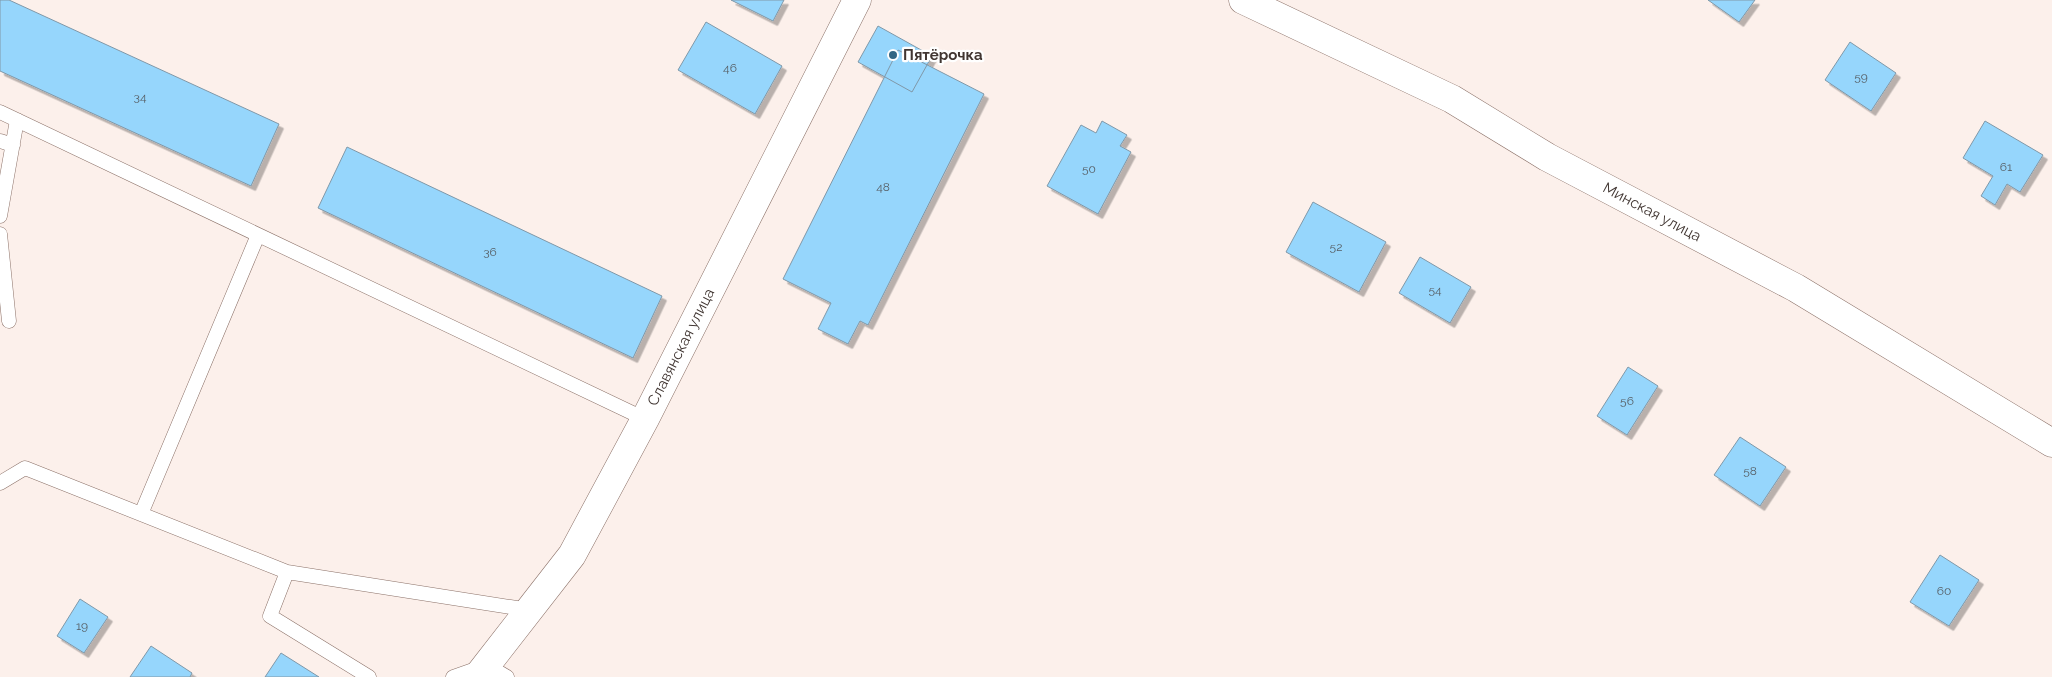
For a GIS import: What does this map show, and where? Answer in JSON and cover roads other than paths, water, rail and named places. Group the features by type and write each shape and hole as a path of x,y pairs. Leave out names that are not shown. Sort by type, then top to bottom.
{"main road":[{"name":"Славянская улица","path":"490,673 529,610 572,555 645,419 857,0"},
{"name":"Минская улица","path":"1250,2 1452,99 1547,157 1796,288 2052,443"}],"lane":[{"path":"0,112 645,419"},
{"path":"0,216 7,143 17,120"},
{"path":"0,234 9,321"},
{"path":"141,514 258,235"},
{"path":"0,483 25,468 287,572 529,610"},
{"path":"287,572 270,616 369,677"},
{"path":"453,677 490,673"}],"place":[{"name":"Пятёрочка","path":"893,55"}]}
